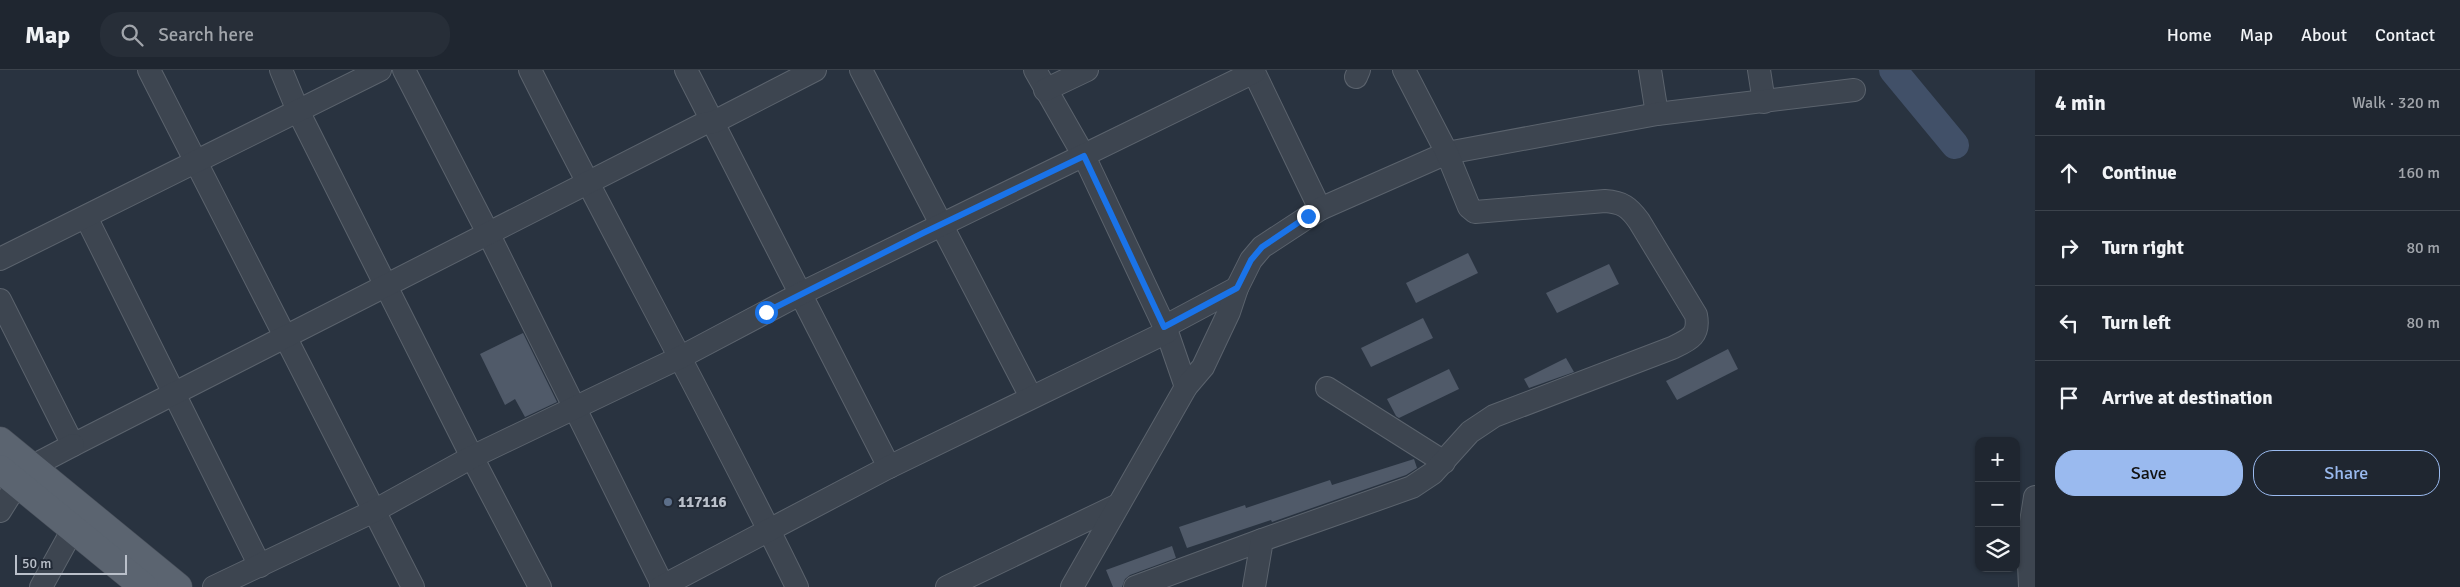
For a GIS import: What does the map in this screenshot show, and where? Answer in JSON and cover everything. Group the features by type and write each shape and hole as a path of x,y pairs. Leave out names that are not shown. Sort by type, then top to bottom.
{"main road":[{"path":"0,441 16,473 73,529 144,587"},
{"path":"16,473 178,587"}],"street":[{"path":"149,70 413,587"},
{"path":"280,70 298,111 472,458 540,587"},
{"path":"0,258 380,70"},
{"path":"404,70 488,233 662,586 889,467 1166,330 1237,288"},
{"path":"530,70 588,184 681,357 797,587"},
{"path":"686,70 889,467"},
{"path":"0,511 16,473 387,287 488,233 588,184 703,124 714,122 815,70"},
{"path":"861,70 1030,397"},
{"path":"1035,70 1084,156 1166,330 1186,387"},
{"path":"1045,90 1087,70"},
{"path":"1135,587 1262,540 1401,492 1422,481 1444,462 1470,432 1494,416 1672,348 1696,333 1698,326 1696,315 1640,221 1632,211 1620,202 1605,201 1475,212 1469,208 1447,153 1404,70"},
{"path":"1650,70 1657,114"},
{"path":"1759,70 1764,102"},
{"path":"214,587 374,511 472,458 681,357 800,294 940,224 1084,156 1253,71 1320,209"},
{"path":"1072,587 1186,387 1203,367 1251,260 1262,247 1320,209 1447,153 1657,114 1854,90"},
{"path":"86,217 260,566"},
{"path":"0,300 73,445"},
{"path":"1327,388 1444,462"},
{"path":"2030,587 2028,541 2035,496"},
{"path":"947,587 1118,505"},
{"path":"41,587 73,529"},
{"path":"1254,587 1262,540"}],"building":[{"path":"1468,253 1478,273 1416,303 1406,283"},
{"path":"1609,264 1619,284 1557,313 1546,293"},
{"path":"1423,318 1433,338 1371,367 1361,348"},
{"path":"523,333 557,402 525,417 515,399 505,405 480,354"},
{"path":"1728,349 1738,369 1677,400 1666,381"},
{"path":"1566,358 1574,372 1529,388 1524,379"},
{"path":"1449,369 1459,389 1399,418 1396,416 1387,399"},
{"path":"1414,459 1417,468 1406,475 1272,522 1271,520 1187,548 1179,527 1245,505 1246,508 1330,480 1332,485"},
{"path":"1172,546 1176,558 1130,575 1125,579 1122,587 1113,587 1106,570"}],"waterway":[{"path":"1893,70 1955,145"}],"place":[{"name":"117116","path":"668,502"}],"route":[{"path":"766,312 923,233 1084,156 1164,327 1237,288 1251,260 1262,247 1308,216"}]}
